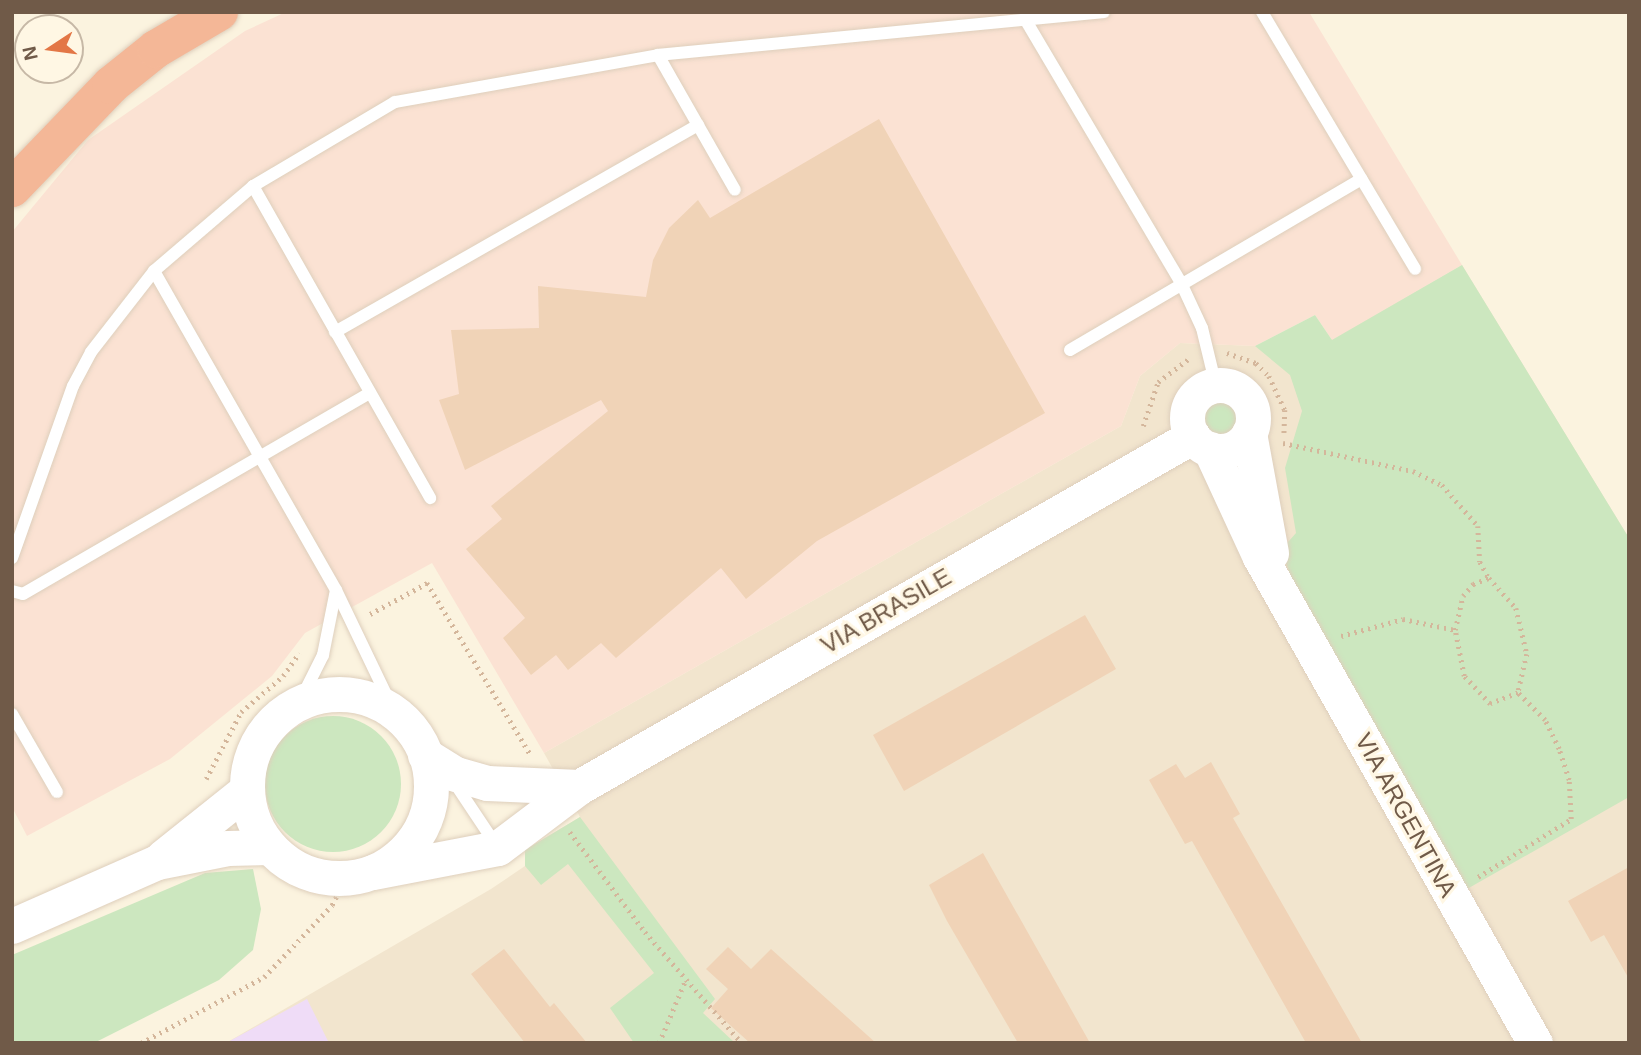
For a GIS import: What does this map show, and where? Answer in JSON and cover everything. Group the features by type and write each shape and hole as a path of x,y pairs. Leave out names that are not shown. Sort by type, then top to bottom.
{"highway":[{"path":"12,188 111,85 156,49 219,12"}],"street":[{"path":"1216,386 1234,388 1247,400 1265,438 1237,447 1201,443 1187,418 1192,400 1216,386"},
{"name":"VIA ARGENTINA","path":"1265,438 1278,587"},
{"name":"VIA ARGENTINA","path":"1201,443 1278,587 1535,1043"},
{"name":"VIA BRASILE","path":"358,875 498,848 567,797 1201,443"},
{"path":"434,761 431,790 422,827 403,852 358,875 309,874 269,847 258,831 247,790 256,746 270,725 299,703 352,695 394,713 434,761 487,783 567,797"},
{"path":"157,862 247,790"},
{"path":"12,926 157,862 228,848 269,847"}],"lane":[{"path":"12,558 73,386 91,352 154,271 253,187 395,102 658,55 1104,12"},
{"path":"1262,12 1415,269"},
{"path":"1025,19 1182,285 1202,328 1216,386"},
{"path":"658,55 735,190"},
{"path":"335,332 698,125"},
{"path":"1070,350 1362,179"},
{"path":"253,187 430,498"},
{"path":"154,271 336,590 394,713"},
{"path":"12,591 23,594 370,393"},
{"path":"299,703 326,646 336,590"},
{"path":"12,714 57,792"},
{"path":"434,761 498,848"}],"path":[{"path":"1265,438 1413,471 1441,485 1478,526 1480,562 1489,578 1503,589 1524,625 1526,675 1518,693 1490,705 1477,696 1464,676 1455,630 1463,596 1473,584 1489,578"},
{"path":"1337,638 1403,619 1455,630"},
{"path":"1450,893 1571,819 1569,780 1559,749 1545,720 1518,693"},
{"path":"567,797 685,981 742,1043"},
{"path":"141,1043 264,976 358,875"},
{"path":"659,1043 685,981"}],"shaded area":[{"path":"286,12 1309,12 1462,265 1332,340 1315,315 1255,346 1180,343 1140,376 1121,426 544,753 432,563 305,633 272,676 170,759 27,836 12,807 12,232 88,140 245,31"},
{"path":"1462,265 1629,538 1629,1043 226,1043 491,889 525,866 525,850 580,817 544,753 1121,426 1140,376 1180,343 1255,346 1332,339"},
{"path":"307,999 329,1043 226,1043"}],"green space":[{"path":"1462,265 1629,538 1629,797 1467,889 1292,579 1281,550 1296,533 1285,468 1302,411 1290,375 1255,346 1315,315 1332,340"},
{"path":"1219,393 1236,400 1243,417 1236,434 1219,441 1202,434 1195,417 1202,400"},
{"path":"333,716 359,721 381,736 396,758 401,784 396,810 381,832 359,847 333,852 307,847 285,832 270,810 265,784 270,758 285,736 307,721"},
{"path":"580,817 715,999 703,1013 735,1043 634,1043 610,1008 654,973 568,864 541,885 525,866 525,850"},
{"path":"253,869 261,909 253,950 219,980 94,1043 12,1043 12,955 205,873"}],"building":[{"path":"879,119 1045,413 817,541 746,599 721,568 616,658 601,643 568,670 556,655 531,675 503,638 525,618 466,549 502,519 491,506 608,411 601,400 465,470 439,400 459,394 451,330 539,328 538,286 646,297 653,260 669,228 698,200 710,218"},
{"path":"1085,615 1116,669 904,791 873,735"},
{"path":"1211,762 1240,814 1233,818 1362,1043 1306,1043 1192,841 1185,844 1149,780 1176,764 1185,778"},
{"path":"983,853 1090,1043 1018,1043 947,921 929,885"},
{"path":"1629,867 1629,979 1604,935 1591,942 1568,901"},
{"path":"728,947 751,969 771,949 876,1043 750,1043 711,1008 728,989 706,969"},
{"path":"504,949 550,1007 554,1003 587,1043 525,1043 471,974"}]}
